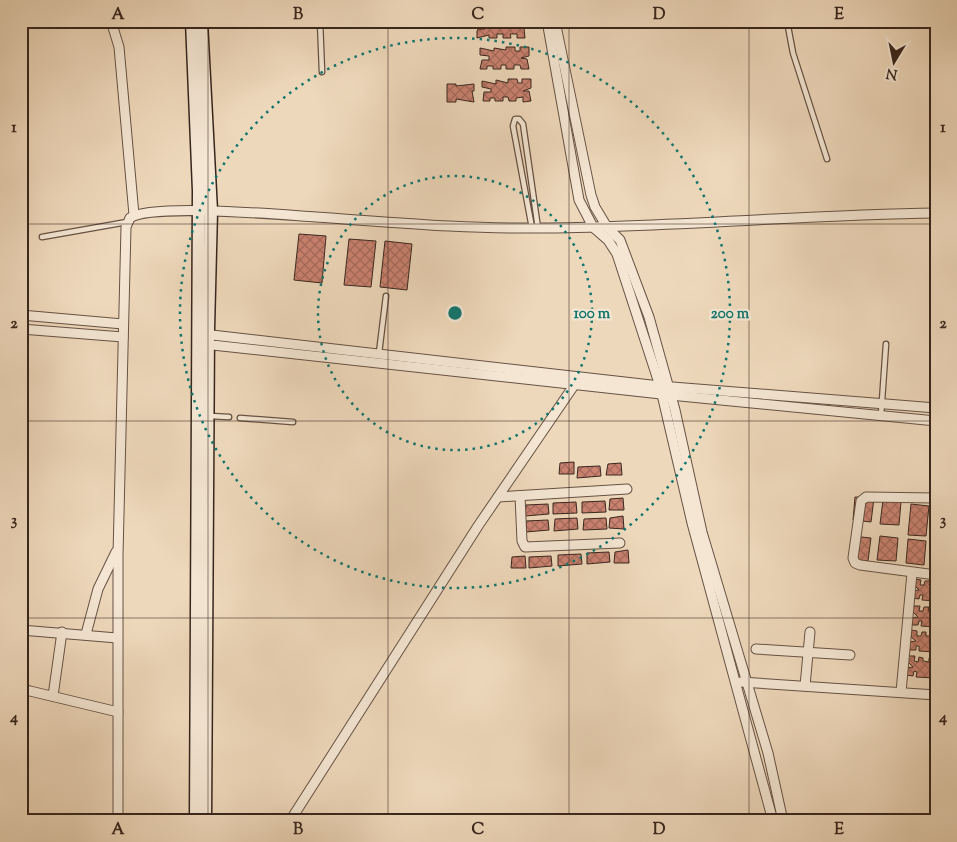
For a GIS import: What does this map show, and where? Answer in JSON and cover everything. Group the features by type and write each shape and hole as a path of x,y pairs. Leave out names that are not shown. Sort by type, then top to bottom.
{"main road":[{"path":"192,21 205,211"},
{"path":"196,821 205,211 201,21"},
{"path":"203,339 207,416 205,821"}],"street":[{"path":"111,21 119,47 134,215"},
{"path":"547,21 579,200 593,227 608,240 617,254 665,391 675,410 702,532 768,753 783,821"},
{"path":"555,21 591,195 595,207 607,227 620,240 623,246 649,318 692,523 773,821"},
{"path":"118,821 117,638 123,337 127,222 134,215 205,211 474,227 535,228 607,227 857,214 936,213"},
{"path":"21,315 124,324"},
{"path":"21,329 123,337"},
{"path":"203,339 379,353 578,381"},
{"path":"203,339 936,421"},
{"path":"290,821 498,497 578,381"},
{"path":"665,391 936,408"},
{"path":"498,497 627,489"},
{"path":"520,496 522,541 525,547 620,543"},
{"path":"935,498 866,497 861,501 853,558 854,563 936,575"},
{"path":"86,634 98,589 118,547"},
{"path":"901,692 912,573"},
{"path":"21,630 117,638"},
{"path":"53,696 62,632"},
{"path":"805,686 810,632"},
{"path":"756,649 850,655"},
{"path":"736,681 936,695"},
{"path":"21,695 25,690 118,712"}],"lane":[{"path":"320,21 322,72"},
{"path":"787,21 796,60 827,159"},
{"path":"519,118 523,124 535,228 512,126 515,119 519,118"},
{"path":"42,237 127,222"},
{"path":"379,353 386,296"},
{"path":"881,416 886,344"},
{"path":"207,416 228,418"},
{"path":"240,418 293,422"}],"building":[{"path":"476,21 525,21 523,27 517,28 524,28 525,38 517,38 517,34 510,34 511,38 503,38 503,34 497,34 497,38 489,38 489,35 477,38 478,29 485,29 485,25 479,25"},
{"path":"506,47 515,47 515,51 520,51 520,47 529,47 529,56 521,58 527,59 529,69 521,69 520,65 514,65 514,69 506,69 506,65 501,65 501,69 493,69 493,66 487,66 487,69 480,69 482,60 489,60 489,56 480,55 480,48 494,51 494,48 506,50"},
{"path":"508,79 517,79 518,83 522,83 522,79 531,79 531,88 523,91 529,91 531,101 523,102 523,97 516,98 516,101 509,101 508,97 503,97 503,101 495,101 495,98 490,98 490,101 483,101 484,92 491,92 491,89 482,87 482,81 496,84 496,80 508,83"},
{"path":"447,84 456,84 456,86 474,84 474,91 472,91 474,102 456,99 456,102 447,102"},
{"path":"299,234 326,236 322,283 294,280"},
{"path":"349,239 376,241 371,287 344,285"},
{"path":"385,241 412,244 407,290 380,287"},
{"path":"574,462 574,474 559,474 560,463"},
{"path":"621,463 622,475 606,475 608,464"},
{"path":"600,466 601,476 577,478 578,467"},
{"path":"855,497 874,498 871,522 853,520"},
{"path":"623,498 624,510 609,510 610,499"},
{"path":"883,500 901,502 899,525 880,524"},
{"path":"605,501 606,512 582,513 582,502"},
{"path":"576,502 577,513 553,514 553,503"},
{"path":"548,504 549,514 525,516 526,505"},
{"path":"911,504 929,506 926,536 908,535"},
{"path":"623,516 624,529 609,528 610,518"},
{"path":"577,518 578,529 554,531 555,519"},
{"path":"606,518 607,529 583,530 584,519"},
{"path":"548,520 549,530 526,532 526,521"},
{"path":"852,536 871,538 868,561 850,559"},
{"path":"880,536 898,538 896,561 877,560"},
{"path":"908,539 926,541 924,565 906,563"},
{"path":"628,550 629,563 614,563 615,552"},
{"path":"609,552 610,562 587,564 587,553"},
{"path":"581,554 582,564 558,566 558,555"},
{"path":"525,556 526,568 511,568 512,557"},
{"path":"551,556 552,566 529,568 529,557"},
{"path":"915,579 921,580 920,585 924,585 925,581 930,581 929,585 935,585 936,581 936,601 922,600 923,595 920,595 919,599 912,598 912,591 919,590 914,585"},
{"path":"914,606 920,606 919,611 923,611 924,607 929,607 928,611 934,612 936,608 936,627 921,626 922,621 919,621 918,625 911,625 911,618 918,617 913,612"},
{"path":"911,630 917,631 917,636 921,636 922,632 926,632 926,636 932,636 932,632 936,633 936,652 919,651 919,646 916,646 916,650 909,650 909,642 916,641 911,637"},
{"path":"909,656 915,656 914,661 918,662 919,657 923,658 923,661 929,662 929,658 935,658 935,678 916,677 917,672 914,671 913,676 906,675 906,668 913,667 908,662"}]}
